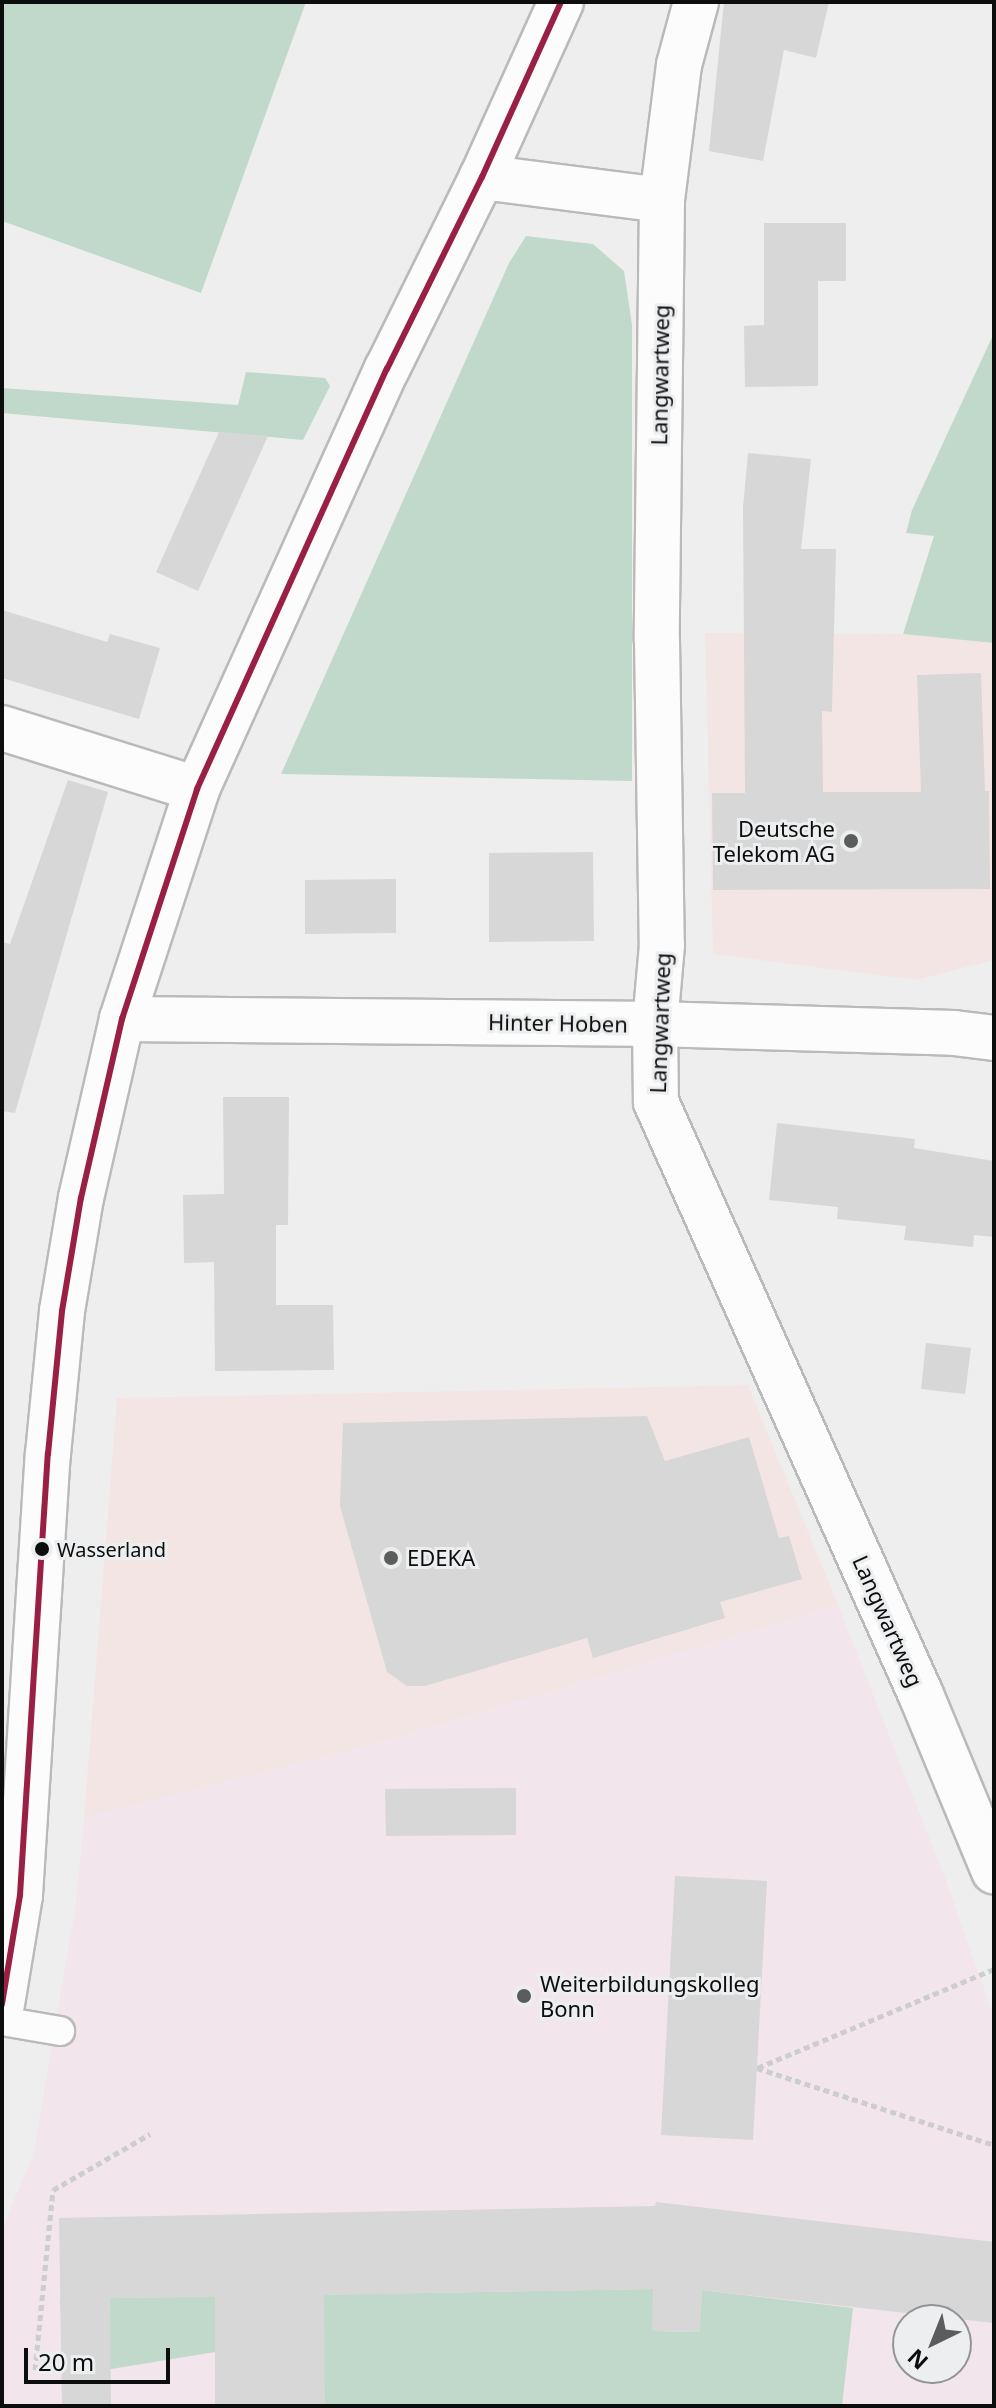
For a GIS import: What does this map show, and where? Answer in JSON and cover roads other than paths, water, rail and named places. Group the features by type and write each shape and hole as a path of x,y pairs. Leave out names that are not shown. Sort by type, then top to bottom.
{"street":[{"path":"2,2004 20,1895 48,1454 62,1311 81,1198 122,1019 197,789 387,369 482,177 561,2"},
{"name":"Langwartweg","path":"696,2 679,65 662,200 657,640 662,945 655,1024 656,1102 921,1695 994,1871"},
{"path":"482,177 662,200"},
{"path":"2,728 197,789"},
{"name":"Hinter Hoben","path":"122,1019 655,1024 954,1033 994,1038"}],"lane":[{"path":"2,2021 60,2031"}],"place":[{"name":"Deutsche Telekom AG","path":"851,841"},
{"name":"Wasserland","path":"42,1549"},
{"name":"EDEKA","path":"391,1558"},
{"name":"Weiterbildungskolleg Bonn","path":"524,1996"}]}
